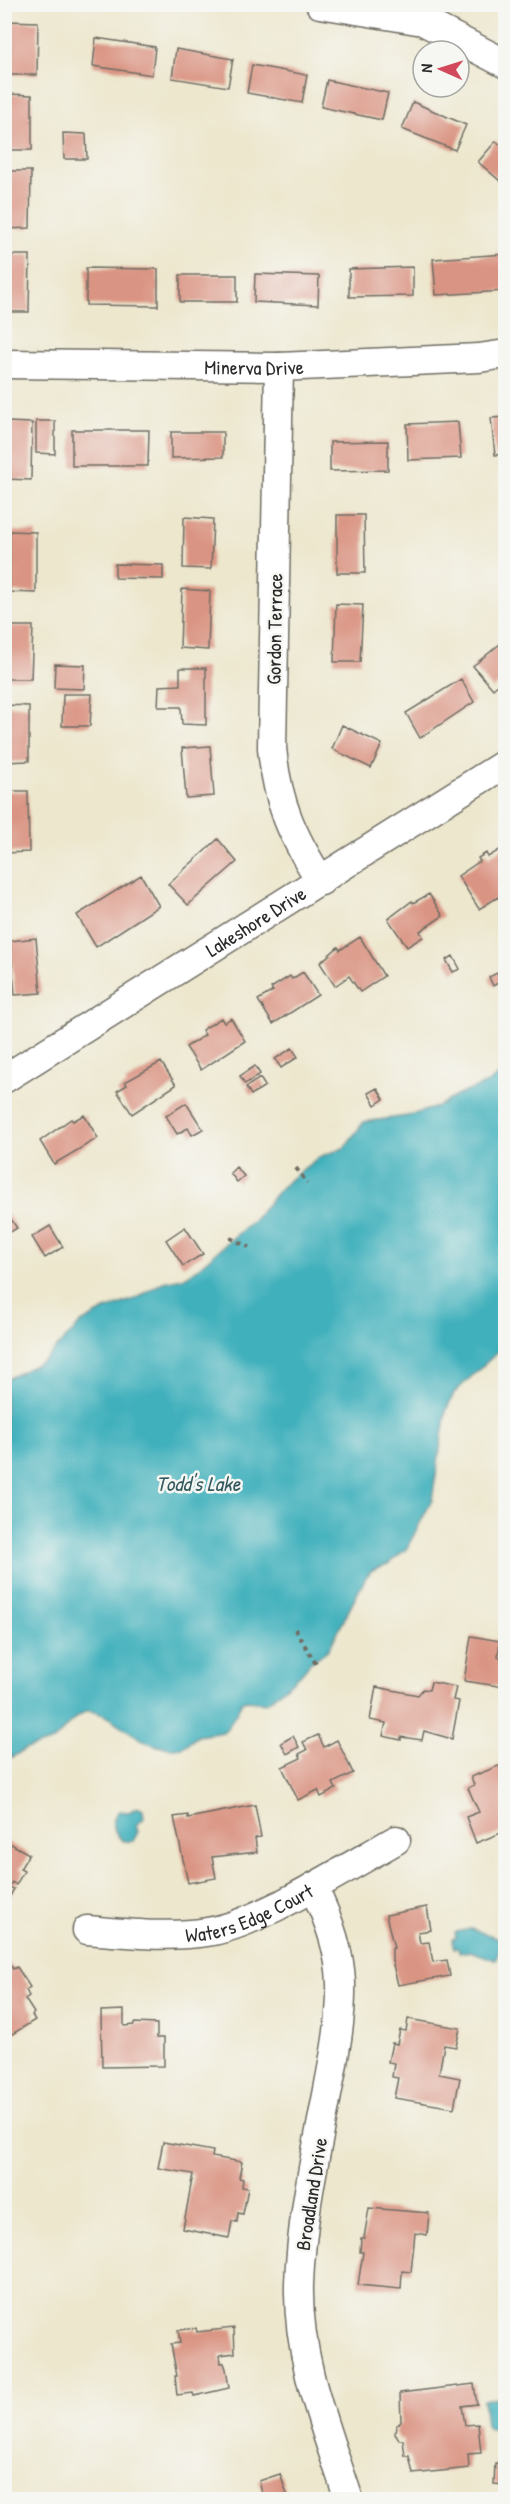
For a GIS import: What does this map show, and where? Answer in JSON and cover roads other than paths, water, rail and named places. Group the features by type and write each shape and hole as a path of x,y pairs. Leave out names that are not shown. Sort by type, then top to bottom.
{"street":[{"path":"320,4 425,13 506,64"},
{"name":"Minerva Drive","path":"4,364 279,367 479,358 506,354"},
{"name":"Gordon Terrace","path":"279,367 272,748 275,776 284,813 303,854 321,881"},
{"name":"Lakeshore Drive","path":"4,1079 506,763"},
{"name":"Waters Edge Court","path":"87,1930 161,1934 206,1932 239,1924 313,1887 396,1840"},
{"name":"Broadland Drive","path":"313,1887 333,1939 341,1981 341,2001 335,2050 306,2206 301,2256 300,2304 303,2340 311,2385 349,2499"}],"water":[{"name":"Todd's Lake","path":"505,1071 505,1345 454,1393 446,1411 432,1500 407,1548 388,1564 372,1570 366,1577 329,1649 266,1703 247,1700 242,1702 229,1726 223,1732 198,1736 183,1747 167,1747 141,1739 108,1718 86,1711 75,1718 53,1741 26,1749 5,1761 5,1380 45,1360 81,1323 103,1311 137,1298 163,1282 183,1278 193,1272 254,1220 293,1177 319,1157 344,1148 364,1122 407,1116 437,1107 456,1096 488,1083"},
{"path":"137,1807 143,1810 144,1818 136,1825 138,1832 133,1841 124,1841 115,1832 114,1819 119,1811 129,1812"},
{"path":"471,1929 502,1939 496,1960 470,1951 459,1953 458,1948 454,1948 452,1939 456,1938 455,1932"},
{"path":"498,2398 501,2425 490,2429 486,2425 483,2400"}]}
